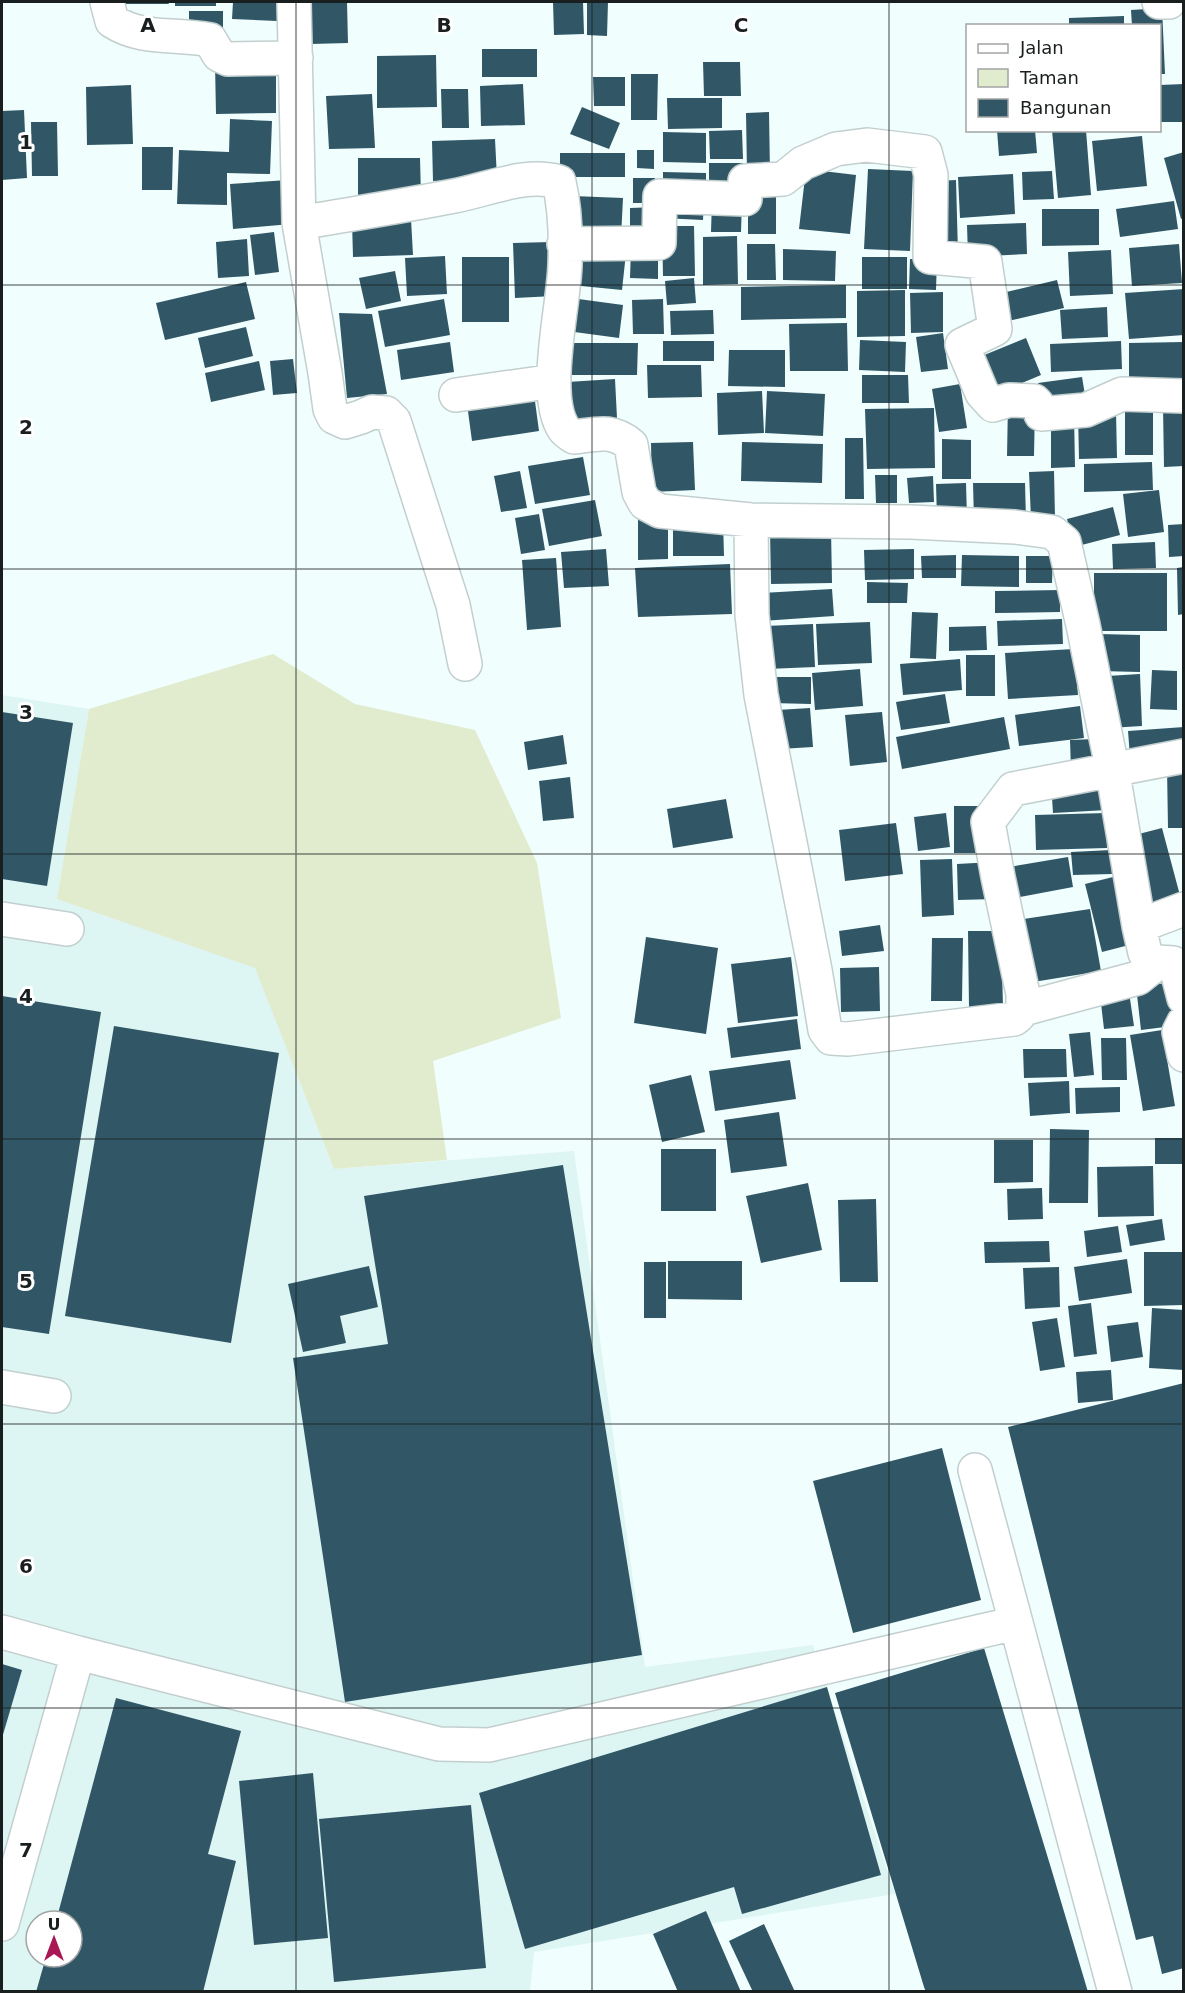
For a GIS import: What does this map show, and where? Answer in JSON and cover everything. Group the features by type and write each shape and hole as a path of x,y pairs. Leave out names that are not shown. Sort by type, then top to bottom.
{"street":[{"path":"107,2 112,21 123,28 161,37 184,36 210,40 219,55 228,59 296,58"},
{"path":"294,2 299,223 324,362 330,409 334,417 345,422 372,412 386,413 394,421 453,605 465,664"},
{"path":"1159,2 1169,2"},
{"path":"564,244 659,243 660,196 745,199 745,181 783,179 803,163 836,149 867,145 925,152 931,175 930,257 985,262 995,329 962,345 982,393 993,405 1009,400 1034,401 1041,414 1086,410 1122,394 1184,396"},
{"path":"299,223 456,196 535,179 559,182 565,265 554,400 564,429 574,437 607,433 621,436 632,445 639,492 645,503 660,511 751,520 911,522 1015,527 1052,532 1064,542 1112,770 1145,953 1158,962 1173,963 1184,998"},
{"path":"456,395 554,381"},
{"path":"751,520 752,615 761,694 827,1035 831,1038 848,1039 1014,1020 1023,1009 1023,994 988,822 1013,789 1184,756"},
{"path":"1139,926 1184,909"},
{"path":"2,919 67,929"},
{"path":"1023,1009 1138,978 1158,962"},
{"path":"1184,1022 1179,1032 1184,1055"},
{"path":"2,1387 54,1396"},
{"path":"975,1470 1115,1992"},
{"path":"2,1632 439,1744 489,1745 1016,1623"},
{"path":"2,1924 78,1653"}],"shaded area":[{"path":"2,695 89,709 57,899 255,967 334,1169 574,1151 645,1667 813,1645 895,1894 534,1952 530,1991 2,1991"}],"green space":[{"path":"273,654 355,704 475,730 537,863 561,1018 433,1061 447,1160 334,1169 255,968 57,899 89,709"}],"building":[{"path":"123,2 168,2 169,4 123,4"},
{"path":"175,2 216,2 216,6 175,6"},
{"path":"233,2 279,2 277,21 232,19"},
{"path":"310,2 347,2 348,43 311,44"},
{"path":"553,2 583,2 584,34 554,35"},
{"path":"587,2 608,2 607,36 587,35"},
{"path":"1162,8 1165,74 1161,74 1161,24 1132,24 1131,10"},
{"path":"189,11 223,11 223,29 189,29"},
{"path":"1124,16 1124,24 1069,24 1069,18"},
{"path":"482,49 537,49 537,77 482,77"},
{"path":"436,55 437,107 377,108 377,56"},
{"path":"703,62 740,62 741,96 704,96"},
{"path":"276,63 276,113 216,114 215,64"},
{"path":"631,74 658,74 657,120 631,120"},
{"path":"593,77 625,77 625,106 594,106"},
{"path":"523,84 525,125 481,126 480,86"},
{"path":"1184,84 1184,122 1161,122 1161,85"},
{"path":"131,85 133,144 87,145 86,87"},
{"path":"441,89 468,89 469,128 442,128"},
{"path":"372,94 375,148 329,149 326,96"},
{"path":"667,98 722,98 722,128 668,129"},
{"path":"582,107 620,123 609,149 570,134"},
{"path":"24,110 27,178 2,180 2,111"},
{"path":"769,112 770,173 747,173 746,113"},
{"path":"230,119 272,121 270,174 227,173 227,205 177,204 179,150 229,152"},
{"path":"31,122 57,122 58,176 32,176"},
{"path":"742,130 743,159 710,159 709,131"},
{"path":"663,132 706,133 706,163 663,162"},
{"path":"997,132 1035,132 1037,153 999,156"},
{"path":"1052,132 1086,132 1091,195 1058,198"},
{"path":"1142,136 1147,186 1097,191 1092,141"},
{"path":"495,139 497,178 433,181 432,141"},
{"path":"142,147 173,147 172,190 142,190"},
{"path":"637,150 654,150 654,169 637,168"},
{"path":"1184,152 1184,218 1181,219 1164,158"},
{"path":"560,153 625,153 625,177 560,177"},
{"path":"358,158 420,158 421,196 358,197"},
{"path":"709,163 743,163 743,193 709,193"},
{"path":"806,169 856,175 850,234 799,229"},
{"path":"868,169 913,171 910,251 864,249"},
{"path":"1052,171 1054,199 1023,200 1022,172"},
{"path":"663,172 706,173 706,191 663,191"},
{"path":"1013,174 1015,214 960,218 958,177"},
{"path":"633,178 655,178 655,203 633,203"},
{"path":"288,180 291,224 233,229 230,184"},
{"path":"956,180 958,254 932,253 936,181"},
{"path":"748,185 776,185 776,234 748,234"},
{"path":"573,196 623,198 621,238 571,236"},
{"path":"704,200 703,220 662,218"},
{"path":"712,200 742,200 741,232 711,232"},
{"path":"1174,201 1178,229 1120,237 1116,209"},
{"path":"657,207 657,239 630,240 630,208"},
{"path":"1042,209 1099,209 1099,245 1042,246"},
{"path":"411,219 413,255 353,257 352,221"},
{"path":"1026,223 1027,254 968,257 967,225"},
{"path":"662,226 694,226 695,276 663,276"},
{"path":"274,232 279,272 255,275 250,235"},
{"path":"737,236 738,284 703,285 703,237"},
{"path":"247,239 249,276 218,278 216,242"},
{"path":"551,242 554,296 515,298 513,243"},
{"path":"747,244 775,244 776,280 747,280"},
{"path":"1179,244 1182,283 1132,286 1129,248"},
{"path":"574,248 626,253 622,290 571,285"},
{"path":"631,248 658,248 658,279 630,278"},
{"path":"783,249 836,251 835,281 783,280"},
{"path":"1111,250 1113,294 1070,296 1068,252"},
{"path":"445,256 447,294 407,296 405,258"},
{"path":"462,257 509,257 509,322 462,322"},
{"path":"862,257 907,257 907,289 862,289"},
{"path":"910,259 937,259 936,290 909,289"},
{"path":"395,271 401,301 366,309 359,278"},
{"path":"694,278 696,303 667,305 665,281"},
{"path":"1057,280 1064,308 1004,322 998,294"},
{"path":"246,282 255,319 165,340 156,303"},
{"path":"846,285 846,318 741,320 741,287"},
{"path":"1184,289 1184,335 1129,339 1125,293"},
{"path":"905,290 905,336 857,337 857,291"},
{"path":"943,292 943,332 911,333 910,293"},
{"path":"571,298 623,305 619,338 567,331"},
{"path":"444,299 450,335 385,347 378,311"},
{"path":"663,299 664,334 633,334 632,300"},
{"path":"1107,307 1108,337 1062,339 1060,310"},
{"path":"713,310 714,334 671,335 670,311"},
{"path":"339,313 372,314 387,394 347,398"},
{"path":"847,323 848,371 790,371 789,324"},
{"path":"246,327 253,356 205,368 198,338"},
{"path":"943,333 948,369 921,372 916,337"},
{"path":"1026,338 1041,375 993,395 977,358"},
{"path":"860,340 906,342 905,372 859,370"},
{"path":"663,341 714,341 714,361 663,361"},
{"path":"1121,341 1122,369 1051,372 1050,344"},
{"path":"450,342 454,372 401,380 397,350"},
{"path":"1184,342 1184,387 1129,388 1129,343"},
{"path":"564,343 638,343 637,375 564,375"},
{"path":"729,350 785,350 785,387 728,386"},
{"path":"293,359 297,393 273,395 270,361"},
{"path":"259,361 265,390 211,402 205,373"},
{"path":"647,365 701,365 702,397 648,398"},
{"path":"862,375 908,375 909,403 862,403"},
{"path":"1082,377 1087,407 1042,413 1038,383"},
{"path":"615,379 617,418 569,421 567,382"},
{"path":"960,384 967,428 939,432 932,389"},
{"path":"762,391 764,433 718,435 717,393"},
{"path":"767,391 825,394 823,436 765,433"},
{"path":"534,394 539,431 472,441 467,404"},
{"path":"1125,398 1153,398 1153,455 1125,455"},
{"path":"1008,403 1035,404 1034,456 1007,456"},
{"path":"1163,407 1184,407 1184,466 1164,467"},
{"path":"934,408 935,468 867,469 865,409"},
{"path":"1116,412 1117,458 1079,459 1078,413"},
{"path":"1074,414 1075,467 1051,468 1051,415"},
{"path":"845,438 863,438 864,499 845,499"},
{"path":"942,439 971,440 971,479 942,479"},
{"path":"693,442 695,490 652,492 651,443"},
{"path":"742,442 823,444 822,483 741,481"},
{"path":"583,457 590,495 535,504 528,466"},
{"path":"1152,462 1153,490 1084,492 1084,464"},
{"path":"520,471 527,508 501,512 494,476"},
{"path":"1054,471 1055,518 1031,519 1029,472"},
{"path":"875,475 897,475 897,503 876,503"},
{"path":"933,476 934,502 909,503 907,478"},
{"path":"966,483 967,518 937,518 936,484"},
{"path":"973,483 1025,483 1026,520 974,520"},
{"path":"1159,490 1164,532 1128,537 1123,494"},
{"path":"595,500 602,536 549,546 542,509"},
{"path":"1113,507 1120,535 1074,547 1067,519"},
{"path":"539,514 545,550 521,554 515,518"},
{"path":"638,518 668,518 668,559 638,560"},
{"path":"673,520 723,520 724,556 673,556"},
{"path":"1184,524 1184,556 1169,557 1168,525"},
{"path":"831,529 832,583 771,584 770,530"},
{"path":"1155,542 1156,568 1113,569 1112,544"},
{"path":"606,549 609,586 564,588 561,552"},
{"path":"914,549 914,579 865,580 864,550"},
{"path":"956,555 956,578 922,578 921,556"},
{"path":"962,555 1019,556 1019,587 961,586"},
{"path":"1026,556 1053,556 1052,583 1026,583"},
{"path":"556,558 561,627 527,630 522,560"},
{"path":"730,564 732,614 638,617 635,568"},
{"path":"1184,567 1184,614 1178,615 1177,568"},
{"path":"1094,573 1167,573 1167,631 1094,631"},
{"path":"867,582 908,583 907,603 867,603"},
{"path":"832,589 834,616 762,621 760,593"},
{"path":"1060,590 1060,612 995,613 995,591"},
{"path":"912,612 938,613 936,659 910,658"},
{"path":"1062,619 1063,644 998,646 997,621"},
{"path":"870,622 872,663 818,665 816,624"},
{"path":"813,624 815,667 767,669 765,626"},
{"path":"986,626 987,650 949,651 949,627"},
{"path":"1099,634 1140,635 1140,672 1099,671"},
{"path":"1074,649 1078,695 1008,699 1005,653"},
{"path":"966,655 995,655 995,696 966,696"},
{"path":"960,659 962,690 903,695 900,664"},
{"path":"860,669 863,706 815,710 812,673"},
{"path":"1152,670 1177,671 1177,710 1150,709"},
{"path":"1140,674 1142,726 1109,728 1107,676"},
{"path":"771,677 811,677 811,704 771,703"},
{"path":"945,694 950,723 901,730 896,702"},
{"path":"1080,706 1084,738 1019,746 1015,715"},
{"path":"810,708 813,747 780,749 777,710"},
{"path":"2,712 73,723 47,886 2,879"},
{"path":"882,712 887,762 850,766 845,715"},
{"path":"1004,717 1010,749 902,769 896,737"},
{"path":"1184,727 1184,753 1130,757 1128,731"},
{"path":"563,735 567,764 528,770 524,742"},
{"path":"1095,739 1096,768 1071,770 1070,740"},
{"path":"1184,767 1184,828 1168,828 1167,768"},
{"path":"570,777 574,818 543,821 539,781"},
{"path":"1106,780 1107,810 1053,813 1051,782"},
{"path":"726,799 733,838 673,848 667,809"},
{"path":"954,806 982,806 982,853 954,853"},
{"path":"946,813 950,847 918,851 914,817"},
{"path":"1106,813 1107,848 1036,850 1035,815"},
{"path":"896,823 903,874 845,881 839,830"},
{"path":"1162,828 1182,903 1150,910 1131,836"},
{"path":"1111,850 1112,874 1073,875 1071,852"},
{"path":"1068,857 1073,887 1015,898 1009,867"},
{"path":"952,859 954,915 922,917 920,860"},
{"path":"993,862 995,899 958,900 957,864"},
{"path":"1117,876 1133,944 1102,952 1085,884"},
{"path":"1090,909 1101,971 1027,983 1017,920"},
{"path":"880,925 884,951 842,956 839,931"},
{"path":"968,931 1001,931 1003,1007 969,1008"},
{"path":"646,937 718,948 706,1034 634,1023"},
{"path":"932,938 963,938 962,1001 931,1001"},
{"path":"791,957 798,1016 738,1023 731,964"},
{"path":"879,967 880,1011 841,1012 840,968"},
{"path":"1168,983 1173,1026 1141,1030 1136,986"},
{"path":"1129,992 1134,1026 1104,1029 1100,995"},
{"path":"2,996 101,1012 49,1334 2,1327"},
{"path":"797,1019 801,1049 731,1058 727,1028"},
{"path":"114,1026 279,1053 231,1343 65,1316"},
{"path":"1162,1030 1175,1106 1143,1111 1130,1035"},
{"path":"1090,1032 1094,1075 1074,1077 1069,1034"},
{"path":"1101,1038 1126,1038 1127,1080 1102,1080"},
{"path":"1023,1049 1066,1049 1067,1077 1024,1078"},
{"path":"790,1060 796,1099 715,1111 709,1071"},
{"path":"691,1075 705,1132 662,1142 649,1085"},
{"path":"1069,1081 1070,1113 1030,1116 1028,1083"},
{"path":"1120,1087 1120,1112 1076,1114 1075,1088"},
{"path":"779,1112 787,1166 731,1173 724,1120"},
{"path":"1050,1129 1089,1130 1088,1203 1049,1203"},
{"path":"1155,1138 1184,1138 1184,1164 1155,1164"},
{"path":"994,1140 1033,1140 1033,1182 994,1183"},
{"path":"661,1149 716,1149 716,1211 661,1211"},
{"path":"563,1165 642,1655 345,1702 293,1358 388,1344 364,1196"},
{"path":"1153,1166 1154,1216 1098,1217 1097,1167"},
{"path":"808,1183 822,1250 761,1263 746,1196"},
{"path":"1042,1188 1043,1219 1008,1220 1007,1189"},
{"path":"876,1199 878,1282 840,1282 838,1200"},
{"path":"1162,1219 1165,1240 1130,1246 1126,1225"},
{"path":"1118,1226 1122,1252 1087,1257 1084,1231"},
{"path":"1049,1241 1050,1262 985,1263 984,1242"},
{"path":"1144,1252 1184,1252 1184,1305 1144,1306"},
{"path":"1127,1259 1132,1293 1079,1301 1074,1267"},
{"path":"668,1261 742,1261 742,1300 668,1299"},
{"path":"644,1262 666,1262 666,1318 644,1318"},
{"path":"369,1266 378,1307 340,1316 346,1343 303,1352 288,1284"},
{"path":"1059,1267 1060,1307 1025,1309 1023,1268"},
{"path":"1091,1303 1097,1354 1074,1357 1068,1306"},
{"path":"1152,1308 1184,1310 1184,1370 1149,1368"},
{"path":"1057,1318 1065,1367 1040,1371 1032,1322"},
{"path":"1138,1322 1143,1357 1111,1362 1107,1326"},
{"path":"1111,1370 1113,1400 1078,1403 1076,1372"},
{"path":"1184,1383 1184,1968 1162,1974 1153,1936 1136,1940 1008,1427"},
{"path":"942,1448 981,1600 853,1633 813,1481"},
{"path":"984,1648 1088,1992 926,1992 835,1693"},
{"path":"2,1664 22,1670 2,1738"},
{"path":"827,1687 881,1875 742,1914 734,1887 525,1949 479,1793"},
{"path":"116,1698 241,1731 208,1854 236,1861 203,1992 36,1992 43,1969 84,1969 84,1909 59,1909"},
{"path":"313,1773 328,1938 254,1945 239,1781"},
{"path":"471,1805 486,1968 334,1982 319,1819"},
{"path":"706,1911 741,1992 678,1992 653,1934"},
{"path":"764,1924 795,1992 753,1992 729,1941"}]}
